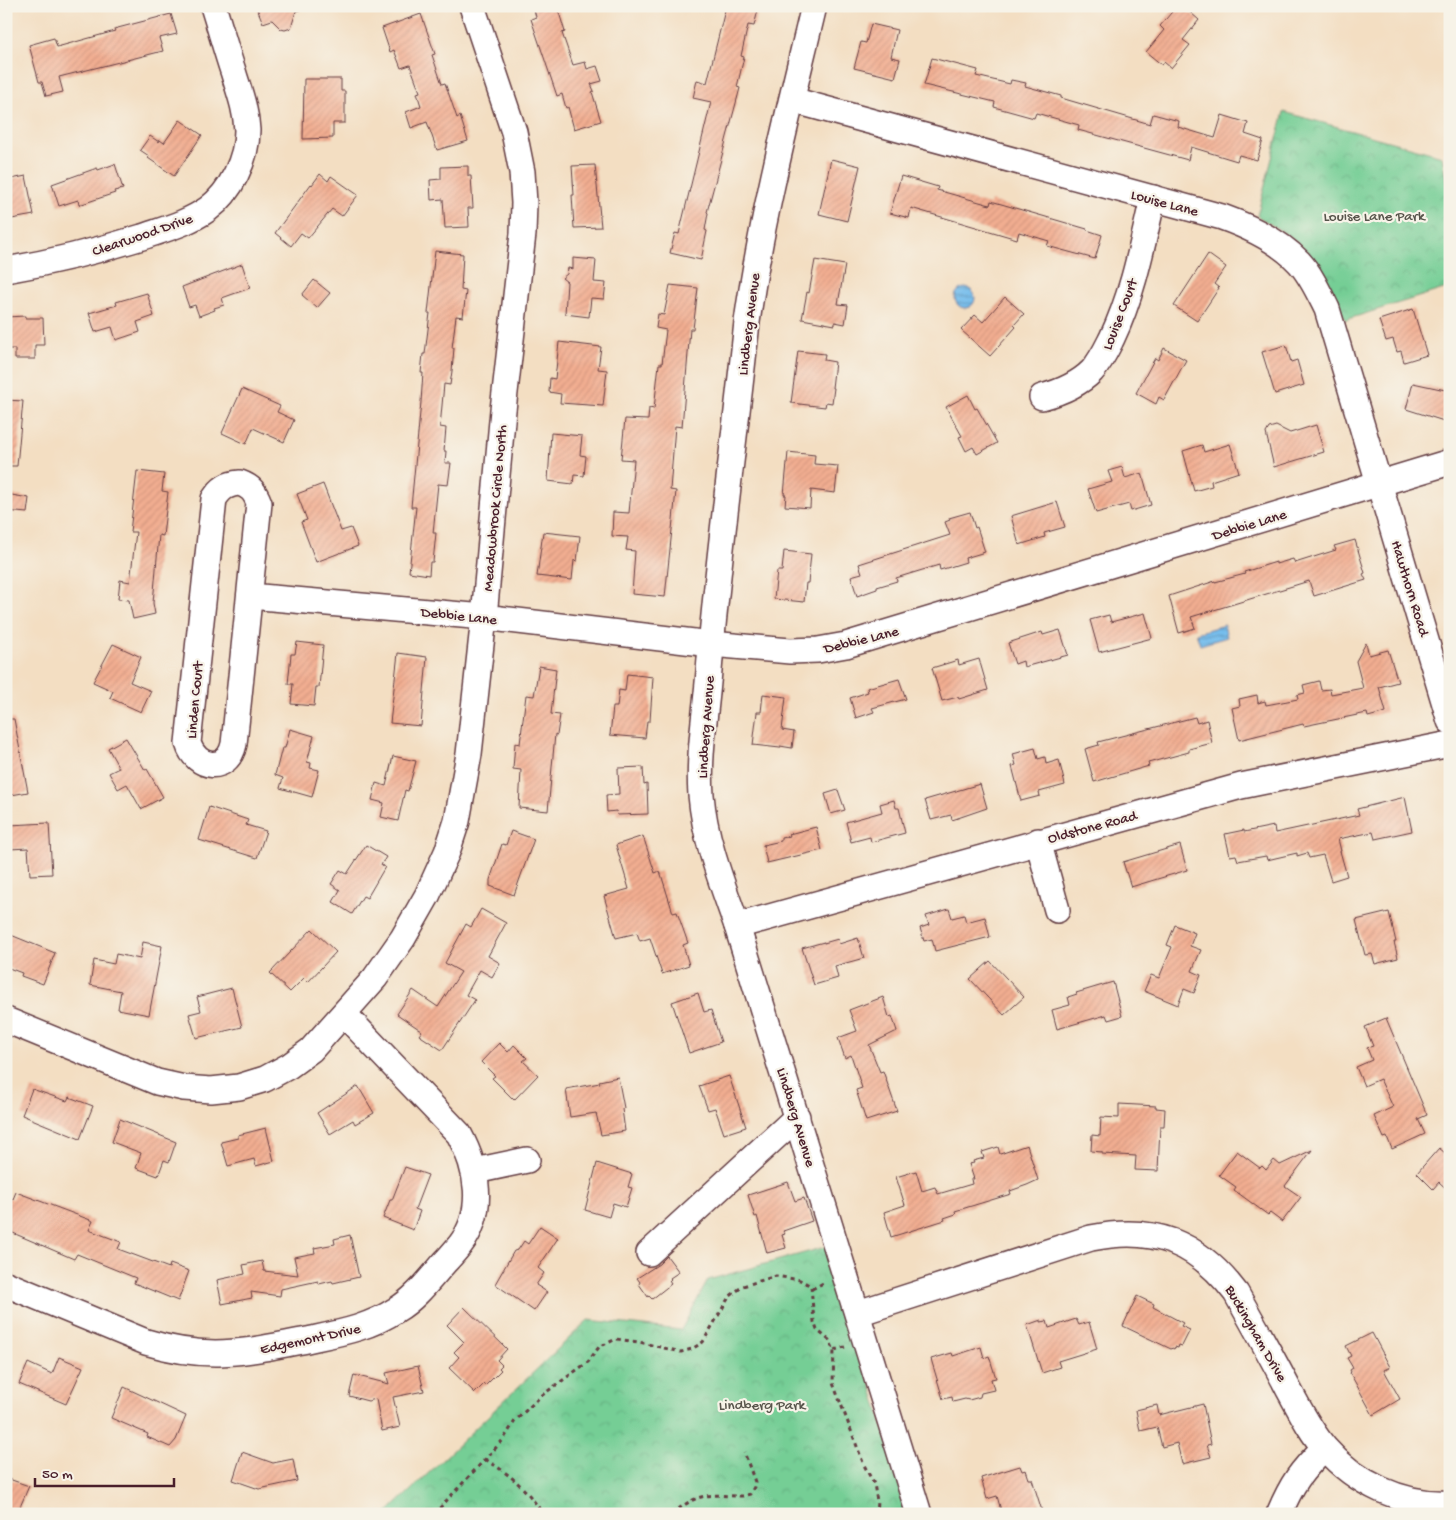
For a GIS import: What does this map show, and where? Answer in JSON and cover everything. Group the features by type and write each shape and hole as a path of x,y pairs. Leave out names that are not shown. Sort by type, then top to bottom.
{"street":[{"name":"Clearwood Drive","path":"6,270 99,250 176,225 192,219 210,208 226,190 237,172 244,153 247,132 246,112 213,6"},
{"name":"Meadowbrook Circle North","path":"6,1020 157,1082 184,1088 211,1090 265,1079 290,1066 311,1050 344,1014 375,978 403,938 427,896 457,821 469,754 503,410 524,234 522,172 514,132 472,6"},
{"name":"Lindberg Avenue","path":"814,6 770,192 753,279 711,644 701,751 701,794 713,858 737,926 920,1514"},
{"name":"Louise Lane","path":"792,100 1222,217 1251,227 1276,243 1299,262 1313,282 1327,308 1380,484"},
{"name":"Louise Court","path":"1042,397 1060,392 1076,384 1093,370 1102,358 1130,294 1153,198"},
{"name":"Debbie Lane","path":"250,596 484,617 711,644 790,651 818,650 846,645 1450,462"},
{"name":"Linden Court","path":"240,483 249,486 256,493 260,503 250,596 233,751 226,760 217,764 208,764 198,761 191,752 188,743 214,499 220,489 229,484 240,483"},
{"name":"Hawthorn Road","path":"1380,484 1450,722"},
{"name":"Oldstone Road","path":"737,926 1241,786 1450,744"},
{"path":"1038,841 1057,910"},
{"name":"Edgemont Drive","path":"6,1284 146,1342 194,1353 222,1354 250,1351 358,1329 381,1320 411,1300 461,1244 470,1226 475,1210 477,1190 475,1170 459,1134 344,1014"},
{"path":"649,1253 797,1117"},
{"path":"475,1170 527,1160"},
{"name":"Buckingham Drive","path":"858,1313 1091,1238 1113,1233 1140,1233 1162,1237 1183,1245 1206,1259 1227,1281 1236,1293 1308,1424 1324,1448 1344,1467 1358,1477 1390,1494 1416,1501 1450,1503"},
{"path":"1279,1514 1288,1492 1301,1472 1324,1448"}],"path":[{"path":"434,1514 503,1440 515,1421 541,1396 588,1362 599,1347 616,1339 640,1342 681,1352 692,1349 703,1342 729,1297 743,1286 776,1276 800,1280 811,1286 814,1322 818,1330 829,1340 834,1350 833,1383 864,1466 874,1484 877,1501 876,1514"},
{"path":"812,1289 830,1280"},
{"path":"834,1350 850,1345"},
{"path":"672,1514 691,1499 702,1496 750,1494 755,1482 744,1452"},
{"path":"485,1459 519,1483 534,1499 543,1514"}],"green space":[{"name":"Louise Lane Park","path":"1284,112 1442,156 1450,204 1450,287 1345,320 1328,283 1311,257 1288,236 1257,216"},
{"name":"Lindberg Park","path":"829,1246 910,1514 386,1514 588,1320 681,1330 708,1280"}],"water":[{"path":"965,288 972,291 975,298 972,305 965,308 958,305 955,298 958,291"},
{"path":"1224,625 1227,637 1200,645 1196,633"}],"building":[{"path":"256,6 304,6 305,8 296,11 291,28 285,30 281,29 272,20 263,23"},
{"path":"533,6 557,6 565,32 562,33 573,65 585,62 587,69 597,66 602,81 591,84 601,121 574,129 562,94 557,96 531,19 536,17"},
{"path":"726,6 759,6 754,26 748,25 741,56 744,57 737,87 740,88 707,212 705,230 707,231 701,260 670,253 675,233 679,234 711,102 693,98 697,80 707,83"},
{"path":"1177,6 1183,6 1199,20 1183,40 1190,45 1171,68 1164,62 1162,65 1146,52 1164,30 1160,26"},
{"path":"171,14 177,34 159,38 163,51 59,77 63,92 46,96 42,82 39,82 29,45 54,38 57,47"},
{"path":"421,14 435,54 432,55 442,84 445,83 457,118 460,116 468,141 437,150 427,122 411,128 406,112 421,106 417,93 420,92 410,65 401,68 394,50 390,52 382,28"},
{"path":"871,24 897,30 891,57 900,59 895,78 854,68 861,42 866,43"},
{"path":"932,58 978,70 976,76 1010,84 1011,80 1026,83 1025,86 1061,96 1061,98 1150,124 1153,114 1179,121 1178,127 1215,138 1222,115 1248,123 1245,134 1263,140 1257,160 1239,155 1237,161 1191,147 1188,160 1078,130 1079,125 1036,113 1034,118 994,107 995,102 924,85"},
{"path":"304,79 341,79 341,91 345,91 345,123 333,123 333,138 303,139"},
{"path":"180,120 202,135 174,176 140,150 150,136 164,143"},
{"path":"831,159 860,166 847,221 819,214"},
{"path":"115,164 123,189 79,205 78,200 59,206 52,184 97,168 98,170"},
{"path":"595,165 601,227 574,228 572,166"},
{"path":"468,166 468,176 471,176 473,208 468,208 469,227 445,228 443,199 431,200 430,180 441,179 441,167"},
{"path":"320,174 328,181 331,176 358,195 342,216 332,209 308,238 301,233 291,246 275,233"},
{"path":"26,176 34,215 6,220 6,180"},
{"path":"901,176 938,187 937,190 990,205 991,201 1102,235 1095,259 1047,246 1049,241 1019,232 1017,239 911,208 909,218 890,213"},
{"path":"435,251 463,254 461,290 466,291 463,317 456,316 450,385 444,384 440,427 446,428 445,463 451,463 448,485 438,484 433,533 436,533 433,562 430,562 429,575 409,572 416,507 411,507 421,402 423,373 421,373 430,313 428,313"},
{"path":"1208,254 1226,267 1214,284 1219,288 1197,321 1174,306"},
{"path":"573,258 596,260 594,282 606,283 604,299 591,298 589,317 565,314 567,282 562,278 567,274 568,268 573,269"},
{"path":"815,260 845,265 838,304 848,305 845,324 835,322 835,325 802,319"},
{"path":"242,264 250,288 222,298 224,305 199,316 195,305 189,307 182,287"},
{"path":"314,280 330,293 317,308 302,295"},
{"path":"670,285 698,288 693,329 690,329 682,427 675,426 670,490 676,491 665,597 632,594 635,551 626,550 628,537 612,536 613,512 629,513 634,460 621,459 625,419 648,420 649,408 654,409 659,364 662,364 666,330 656,328 658,314 664,315"},
{"path":"147,293 154,316 137,322 140,332 116,340 112,327 95,332 89,313 117,305 116,302"},
{"path":"1005,297 1024,314 1014,325 1016,327 990,356 961,330 975,315 983,322"},
{"path":"1413,309 1427,355 1404,362 1401,351 1397,352 1393,339 1386,341 1379,320"},
{"path":"25,316 25,318 43,318 44,345 35,345 35,359 15,359 15,349 6,349 6,317"},
{"path":"559,342 601,347 598,369 607,370 603,406 560,403 561,394 549,392 550,378 555,379"},
{"path":"1286,345 1291,362 1297,360 1304,385 1275,394 1262,352"},
{"path":"1164,348 1186,360 1164,400 1159,397 1156,404 1136,393 1155,358 1158,360"},
{"path":"798,351 825,354 824,360 835,362 832,403 826,402 825,407 791,403"},
{"path":"1413,383 1450,391 1450,411 1447,422 1406,409"},
{"path":"242,389 280,406 277,412 294,420 284,442 253,428 246,444 222,433"},
{"path":"968,395 997,443 977,454 973,447 966,451 959,437 962,436 946,407"},
{"path":"6,400 23,401 17,466 6,466"},
{"path":"1316,425 1324,452 1274,467 1266,433 1269,428 1276,426 1290,433"},
{"path":"551,433 582,436 580,455 586,456 584,476 574,475 573,484 548,481"},
{"path":"1230,444 1239,472 1211,481 1212,486 1194,491 1183,451 1202,445 1204,452"},
{"path":"788,452 815,455 814,464 838,466 835,493 811,490 810,508 785,506 786,495 784,495"},
{"path":"1122,467 1125,478 1142,473 1151,505 1131,511 1129,504 1096,513 1088,489 1112,482 1108,471"},
{"path":"137,471 164,474 162,491 168,492 163,536 159,535 153,603 155,614 133,619 129,600 118,599 120,580 130,582 136,532 130,532"},
{"path":"323,484 341,531 351,528 358,546 316,562 301,522 307,520 297,494"},
{"path":"6,494 29,498 27,513 6,511"},
{"path":"1057,502 1065,527 1044,533 1045,537 1019,545 1011,516"},
{"path":"970,512 985,552 965,558 966,562 940,570 939,565 896,578 897,581 857,596 851,576 862,573 859,564 950,535 945,522 950,520 949,518"},
{"path":"543,532 580,536 577,561 574,560 572,580 537,576"},
{"path":"1355,540 1366,580 1314,596 1309,581 1191,617 1195,628 1179,633 1169,596 1215,581 1245,574 1244,572 1276,562 1276,564 1293,559 1295,563 1336,550 1334,546"},
{"path":"784,551 811,554 804,602 774,599 777,571 782,571"},
{"path":"1145,613 1152,638 1099,652 1090,620 1109,615 1111,622"},
{"path":"1060,630 1068,655 1024,667 1023,661 1015,664 1008,643 1042,632 1043,635"},
{"path":"297,642 323,645 319,687 316,687 314,706 291,704 293,684 288,684 291,654 295,654"},
{"path":"1366,643 1369,655 1388,650 1398,682 1379,687 1386,712 1368,717 1367,713 1304,726 1303,724 1239,740 1232,708 1240,706 1239,699 1257,695 1258,703 1265,701 1266,705 1298,699 1297,695 1305,693 1303,685 1319,681 1321,690 1330,689 1331,694 1363,688 1356,661"},
{"path":"113,644 141,657 130,682 151,691 141,712 110,698 113,691 93,682"},
{"path":"398,653 427,657 421,726 390,723"},
{"path":"979,659 988,690 959,699 958,697 942,701 932,668 958,660 959,665"},
{"path":"539,666 556,669 551,714 560,715 557,735 555,734 548,811 519,808 521,770 513,769 515,743 520,744 526,695 534,696"},
{"path":"627,674 653,677 650,721 647,721 645,738 610,735 613,707 617,707 619,690 625,691"},
{"path":"899,679 906,699 872,708 874,712 856,718 850,698 868,692 867,688"},
{"path":"763,694 786,697 782,730 794,732 792,748 753,745 757,712 761,712"},
{"path":"1195,717 1197,723 1207,720 1212,743 1189,749 1189,752 1148,763 1149,766 1094,782 1085,749 1099,745 1098,742"},
{"path":"6,719 14,719 28,792 6,796"},
{"path":"290,729 314,736 307,762 311,763 310,768 319,770 312,797 280,788 283,778 275,775 282,748 285,748"},
{"path":"126,738 163,797 141,809 127,784 118,789 109,773 119,768 108,748"},
{"path":"1035,748 1038,759 1045,757 1046,764 1059,760 1065,785 1039,792 1040,796 1021,801 1012,766 1016,765 1013,754"},
{"path":"393,756 416,761 408,791 405,790 398,821 381,817 384,803 372,800 376,783 386,786"},
{"path":"643,767 644,785 647,784 648,814 617,815 616,811 607,812 606,795 619,794 618,768"},
{"path":"980,784 987,808 952,820 951,815 931,820 925,800"},
{"path":"838,790 845,810 831,814 825,794"},
{"path":"1405,797 1412,831 1375,839 1373,832 1338,839 1347,876 1331,881 1323,855 1309,858 1307,853 1297,856 1297,853 1267,860 1266,856 1238,861 1236,855 1230,856 1225,834 1274,826 1275,833 1359,815 1357,809"},
{"path":"894,800 896,808 899,808 905,833 871,842 870,837 851,842 846,822 882,812 880,804"},
{"path":"209,807 248,820 246,825 266,831 257,858 199,840"},
{"path":"49,823 52,874 30,875 28,848 10,849 9,825"},
{"path":"816,827 822,850 767,863 763,845 781,841 781,838 790,836 789,834"},
{"path":"511,831 534,839 514,895 490,886 490,880 502,844 506,845"},
{"path":"643,836 655,873 660,871 673,913 677,912 688,943 683,945 689,965 662,974 650,938 640,941 637,933 616,938 604,896 629,889 616,845"},
{"path":"366,845 386,857 381,865 385,867 367,898 363,896 352,914 333,902 340,890 331,884 340,870 347,874"},
{"path":"1180,845 1187,870 1131,887 1123,862"},
{"path":"481,909 506,923 488,956 500,963 492,977 480,970 466,995 475,1000 442,1050 419,1035 422,1031 397,1014 413,990 438,1007 461,972 445,963 466,924 471,927"},
{"path":"949,909 952,918 964,915 966,922 985,917 990,937 935,951 932,939 924,941 920,928 929,925 926,916"},
{"path":"1389,912 1398,958 1375,964 1372,954 1365,955 1356,920"},
{"path":"1175,925 1195,933 1190,946 1201,950 1192,971 1201,975 1194,993 1184,989 1178,1005 1144,991 1151,975 1159,978 1172,947 1167,945"},
{"path":"312,929 336,952 308,982 304,978 290,992 270,973"},
{"path":"6,933 55,953 43,984 21,976 22,973 6,967"},
{"path":"858,938 864,958 835,966 838,978 814,985 802,948 838,939 839,944"},
{"path":"143,942 162,946 149,1015 118,1009 121,991 90,985 94,960 114,964 116,954 140,959"},
{"path":"990,961 1024,997 1004,1015 970,979"},
{"path":"1113,982 1122,1016 1108,1020 1106,1015 1057,1029 1052,1010 1070,1005 1068,997 1076,993"},
{"path":"232,988 242,1027 196,1038 189,1014 201,1011 197,997"},
{"path":"698,993 704,1012 711,1010 721,1042 689,1053 672,1002"},
{"path":"883,997 889,1017 892,1016 897,1031 869,1045 880,1072 883,1071 897,1111 866,1121 856,1090 862,1088 851,1055 845,1058 838,1038 857,1031 849,1010"},
{"path":"1386,1018 1427,1115 1418,1119 1425,1134 1392,1149 1387,1137 1384,1138 1374,1116 1393,1107 1380,1079 1364,1086 1356,1067 1372,1060 1367,1048 1373,1046 1365,1027"},
{"path":"499,1043 508,1052 514,1045 527,1058 523,1061 538,1075 514,1100 492,1078 495,1076 481,1062"},
{"path":"729,1076 746,1127 724,1134 715,1108 708,1110 699,1086"},
{"path":"618,1077 624,1108 622,1109 625,1131 601,1135 596,1113 570,1117 566,1089 600,1083 599,1081"},
{"path":"358,1086 374,1113 355,1124 353,1120 330,1134 317,1113"},
{"path":"32,1089 67,1101 69,1097 93,1106 80,1139 22,1115"},
{"path":"1119,1104 1156,1106 1156,1108 1165,1109 1164,1126 1160,1126 1158,1171 1135,1170 1136,1156 1102,1154 1102,1152 1091,1151 1092,1135 1100,1136 1101,1117 1119,1118"},
{"path":"120,1119 176,1142 169,1162 164,1160 158,1176 136,1168 141,1153 112,1142"},
{"path":"266,1128 274,1161 256,1166 254,1159 228,1166 221,1142 238,1138 238,1135"},
{"path":"1027,1145 1038,1180 1010,1191 1011,1194 955,1211 956,1214 944,1218 945,1220 891,1237 884,1212 905,1205 896,1177 916,1171 922,1191 935,1187 938,1194 972,1184 971,1179 974,1179 969,1164 984,1158 982,1152 998,1147 1000,1154"},
{"path":"1439,1148 1450,1157 1450,1192 1439,1182 1433,1189 1417,1173"},
{"path":"1312,1150 1285,1186 1301,1197 1282,1222 1270,1213 1268,1215 1234,1190 1236,1187 1219,1175 1237,1151 1260,1168 1262,1166 1266,1170 1274,1160 1280,1165"},
{"path":"597,1163 632,1174 628,1187 632,1188 626,1207 613,1203 609,1217 585,1210"},
{"path":"405,1167 428,1175 415,1209 420,1211 413,1230 383,1218"},
{"path":"788,1182 795,1201 804,1198 812,1221 783,1231 785,1234 782,1235 786,1248 767,1253 757,1216 755,1217 748,1195"},
{"path":"16,1192 93,1221 89,1230 121,1242 118,1249 169,1268 170,1264 189,1271 178,1301 134,1283 136,1278 77,1254 74,1259 6,1230 6,1197 13,1199"},
{"path":"540,1226 558,1238 538,1268 544,1273 536,1285 547,1292 534,1311 495,1284 514,1251 518,1250 524,1241 528,1244"},
{"path":"350,1235 359,1277 333,1283 332,1281 319,1284 318,1281 281,1289 280,1296 251,1292 252,1298 222,1304 217,1280 245,1274 243,1265 262,1261 264,1271 298,1275 294,1257 315,1253 314,1248 335,1244 334,1239"},
{"path":"667,1256 679,1272 670,1278 671,1284 652,1299 648,1297 637,1278 659,1264"},
{"path":"1137,1296 1154,1304 1153,1307 1183,1323 1181,1326 1190,1330 1182,1346 1179,1345 1178,1348 1171,1349 1123,1326"},
{"path":"464,1307 507,1349 497,1360 502,1365 499,1368 501,1370 475,1393 449,1368 459,1357 454,1352 464,1342 447,1325"},
{"path":"1076,1319 1079,1325 1089,1322 1097,1349 1058,1361 1060,1367 1042,1373 1027,1325 1041,1320 1041,1322 1047,1321 1049,1328"},
{"path":"1372,1333 1390,1367 1384,1370 1400,1399 1373,1415 1350,1373 1350,1370 1353,1368 1347,1358 1351,1356 1346,1346"},
{"path":"981,1347 984,1358 989,1356 996,1378 991,1379 994,1390 981,1393 980,1397 969,1400 953,1402 952,1397 943,1399 931,1359 952,1353 953,1356"},
{"path":"59,1357 83,1367 66,1404 19,1384 28,1363 52,1374"},
{"path":"418,1366 424,1391 393,1397 400,1427 382,1431 376,1399 368,1401 349,1396 354,1375 389,1384 386,1373"},
{"path":"124,1387 186,1416 176,1440 170,1447 147,1437 148,1434 111,1418"},
{"path":"1203,1404 1211,1444 1207,1445 1211,1457 1182,1464 1177,1443 1162,1447 1157,1427 1140,1431 1136,1410 1157,1405 1159,1415"},
{"path":"242,1452 273,1463 293,1459 297,1481 259,1489 233,1480"},
{"path":"1020,1466 1022,1471 1026,1470 1029,1479 1032,1479 1043,1514 1002,1514 997,1496 987,1499 981,1478"},
{"path":"6,1478 29,1486 17,1514 6,1514"}]}
